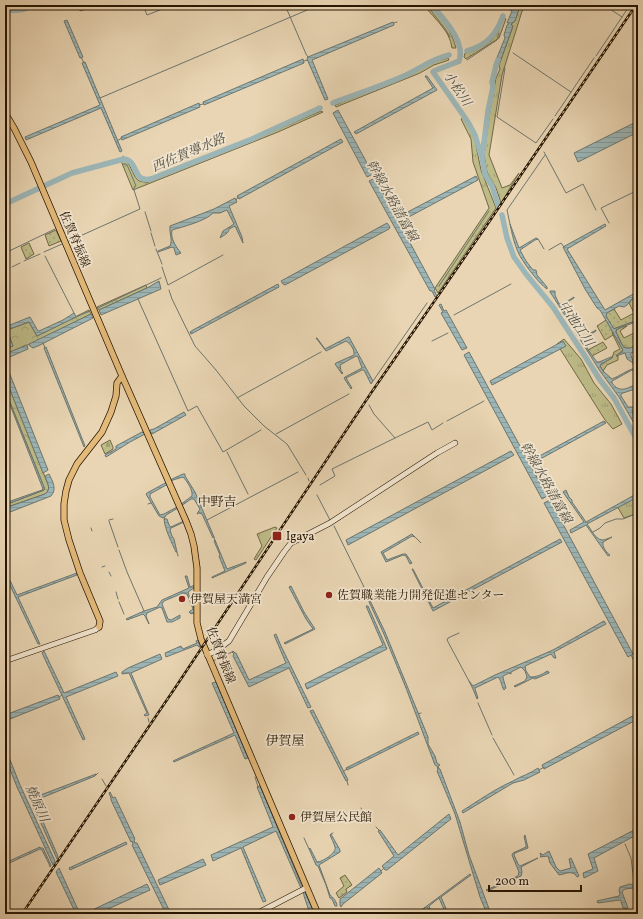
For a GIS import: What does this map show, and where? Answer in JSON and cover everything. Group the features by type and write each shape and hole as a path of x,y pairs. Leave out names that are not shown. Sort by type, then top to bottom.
{"main road":[{"name":"佐賀脊振線","path":"5,113 20,140 39,183 191,534 197,568 197,623 201,639 304,889 318,914"},
{"path":"99,627 100,621 69,540 64,520 64,504 69,480 77,464 102,432 116,396 117,383 122,376"}],"street":[{"path":"208,655 223,647 229,641 267,577 291,543 330,523 437,453 455,443"},
{"path":"5,661 96,630 99,627"},
{"path":"256,914 304,889"}],"green space":[{"path":"424,5 430,5 442,20 452,35 456,48 452,48 451,42 445,30"},
{"path":"520,5 524,5 502,75 489,155 502,188 510,185 519,173 501,203 496,188 487,172 484,155 496,78 500,69 499,65 513,26 511,25 515,21"},
{"path":"504,18 506,19 499,38 466,59 464,57 465,53 474,51 491,41 498,32"},
{"path":"448,58 449,60 434,65 420,73 336,107 335,105 406,77 433,62"},
{"path":"321,111 323,112 278,132 133,190 121,161 125,160 137,179 146,183"},
{"path":"464,118 474,136 481,170 496,208 438,293 435,288 489,208 473,162 471,139 461,119"},
{"path":"56,230 61,241 49,246 45,235"},
{"path":"29,243 34,254 26,259 21,247"},
{"path":"146,285 147,288 99,310 97,307"},
{"path":"632,299 636,299 638,301 638,318 635,322 613,329 606,316 606,313 614,309 621,320 634,313 629,303"},
{"path":"89,310 91,314 35,342 5,354 5,349 13,346 7,330 29,322 37,336"},
{"path":"606,320 612,330 613,335 605,340 597,326"},
{"path":"627,326 620,331 624,338 638,331 638,344 629,348 624,347 616,332 616,330"},
{"path":"612,330 623,350 616,356 618,356 618,360 607,365 603,371 600,366 601,364 612,358 614,352 620,349"},
{"path":"564,339 581,359 594,383 611,404 622,424 613,429 605,420 557,344"},
{"path":"603,342 607,348 592,356 588,350"},
{"path":"5,377 49,487 45,494 5,508 5,505 44,490 44,487 5,390"},
{"path":"110,440 113,449 105,454 101,445"},
{"path":"638,495 638,513 624,518 617,506"},
{"path":"275,527 277,528 256,560 254,559 262,546 257,534"},
{"path":"345,875 352,885 346,889 347,892 339,898 336,893 344,886 340,878"}],"water":[{"path":"503,5 519,9 515,21 511,25 513,26 497,67 494,65 505,38 504,35 507,25 509,24 507,23 512,11"},
{"path":"67,20 83,57 80,58 64,21"},
{"path":"393,22 394,25 312,60 328,99 325,100 307,59 308,57"},
{"path":"303,59 304,63 204,105 203,102"},
{"path":"85,62 122,151 120,152 101,108 26,140 25,137 100,105 82,63"},
{"path":"425,76 427,76 437,90 356,134 354,132 433,88"},
{"path":"199,103 200,107 122,140 121,137"},
{"path":"338,110 373,174 367,177 333,113"},
{"path":"638,121 638,132 578,162 574,153"},
{"path":"341,139 343,142 239,199 237,196"},
{"path":"476,176 478,180 401,220 400,216"},
{"path":"375,178 435,289 434,290 437,296 435,297 432,291 430,291 369,181"},
{"path":"235,198 237,202 229,206 243,243 235,226 229,229 227,233 220,238 223,231 234,224 227,210 220,213 213,213 200,221 172,230 175,245 181,253 176,255 174,248 172,247 158,252 170,246 170,226 214,209"},
{"path":"387,223 390,227 389,229 285,285 281,281"},
{"path":"510,224 519,248 536,238 538,239 520,250 533,270 536,270 537,275 547,289 526,266 520,256 514,242"},
{"path":"605,224 606,226 567,249 605,310 635,293 638,296 638,301 636,299 632,299 624,307 619,306 607,313 606,316 614,329 635,322 635,324 633,323 616,330 624,347 629,348 638,344 638,350 631,353 634,365 627,359 625,353 616,356 623,350 600,310 597,308 585,289 563,247"},
{"path":"159,281 161,289 101,315 99,310"},
{"path":"278,284 279,287 191,334 190,332 193,330"},
{"path":"550,291 555,291 559,304 574,297 561,306 582,338 596,330 584,339 588,350 597,362 612,357 601,364 600,366 603,371 612,379 632,369 635,368 637,370 638,376 635,371 632,370 612,381 612,383 618,388 624,389 638,383 638,388 623,393 621,396 628,407 638,404 638,406 632,410 633,415 638,420 638,428 619,397 600,371"},
{"path":"441,304 444,311 446,310 467,348 462,350 441,313 443,312 439,305"},
{"path":"74,313 76,317 37,336 29,322 7,330 13,346 5,349 5,345 7,344 5,327 30,317 39,331"},
{"path":"91,314 93,318 40,345 33,348 30,346 29,344"},
{"path":"348,337 373,381 371,384 364,370 346,378 352,388 351,389 344,378 362,368 358,357 356,356 340,365 342,374 335,364 354,355 353,349 348,342 346,341 326,351 316,338 325,349"},
{"path":"563,341 566,346 492,385 490,381"},
{"path":"27,345 28,349 5,359 5,354"},
{"path":"46,347 85,446 84,447 44,348"},
{"path":"469,352 547,496 542,499 464,355"},
{"path":"5,362 48,470 43,473 5,377"},
{"path":"5,390 44,490 5,505 5,503 43,489"},
{"path":"184,412 186,415 152,434 150,432 150,430"},
{"path":"604,421 606,423 533,463 532,460"},
{"path":"142,432 145,432 145,434 106,457 105,455 116,449 116,446"},
{"path":"511,451 514,455 348,545 346,540"},
{"path":"49,474 54,488 51,496 5,514 5,508 45,494 49,488 45,476"},
{"path":"185,474 195,492 214,537 213,538 202,514 197,514 200,509 194,499 191,499 181,506 180,505 192,496 191,488 183,477 170,482 170,480"},
{"path":"167,482 168,484 150,494 150,497 160,515 177,507 178,508 163,518 159,516 146,494"},
{"path":"566,490 572,502 586,522 638,493 638,497 587,524 595,536 600,539 603,540 612,537 603,542 603,546 610,555 608,556 586,525 571,533 570,530 584,522 563,492"},
{"path":"550,500 633,654 628,657 544,503"},
{"path":"164,519 167,519 171,527 184,521 170,530 177,552 169,536"},
{"path":"412,534 415,537 412,536 383,553 387,560 406,554 412,563 410,564 406,556 403,555 386,562 381,552"},
{"path":"560,539 562,542 433,611 412,569 433,608"},
{"path":"215,540 227,569 246,563 212,578 225,571 214,541"},
{"path":"5,570 17,595 77,573 77,575 18,597 40,644 38,644 5,575"},
{"path":"185,576 187,576 190,587 195,585 195,587 188,592 195,610 194,613 191,614 189,612 193,609 187,594 183,593 164,601 162,604 168,619 171,620 180,615 180,618 172,622 167,622 162,608 160,607 147,613 146,616 149,624 143,614 127,620 126,619 157,607 162,600 189,588"},
{"path":"291,586 304,612 315,629 285,644 284,643 313,629 289,587"},
{"path":"365,590 385,632 428,737 428,744 437,763 440,765 438,766 439,769 460,822 469,855 491,914 487,914 480,897 455,814 406,688 364,591"},
{"path":"366,606 368,606 387,649 307,689 305,684 383,645"},
{"path":"604,621 606,624 554,652 556,658 554,658 551,654 525,666 530,677 539,676 547,671 549,673 535,679 533,678 515,687 514,686 525,681 527,677 525,671 521,667 511,672 511,674 509,673 503,676 506,688 504,690 498,677 475,688 477,699 469,681 473,686 553,650"},
{"path":"276,634 311,707 308,708 289,668 249,687 233,656 233,651 236,653 249,680 286,663 274,635"},
{"path":"198,640 200,647 197,645 166,657 165,653 181,646 183,649 197,643 196,641"},
{"path":"44,651 64,693 116,672 118,676 66,697 85,739 83,740 42,653"},
{"path":"160,654 162,659 131,673 149,715 145,716 144,715 147,713 129,673 122,674 122,672"},
{"path":"216,682 248,758 245,759 235,735 174,762 173,761 234,733 212,683"},
{"path":"58,695 60,699 5,721 5,715"},
{"path":"313,710 348,780 346,781 310,711"},
{"path":"638,713 638,719 544,769 542,765"},
{"path":"418,732 419,734 347,770 346,768"},
{"path":"5,747 20,785 55,861 53,865 17,787 5,757"},
{"path":"538,768 540,772 524,780 513,783 463,813 462,811 493,791"},
{"path":"96,774 95,776 34,801 57,854 57,859 30,799"},
{"path":"260,786 315,914 310,914 304,895 276,831 243,847 266,901 263,902 241,848 213,861 211,855 273,827 257,787"},
{"path":"110,792 113,798 115,797 135,839 135,843 137,843 171,914 166,914 111,800"},
{"path":"449,814 451,819 387,870 385,870 382,866 394,856 378,831 380,830 398,855"},
{"path":"638,828 638,834 594,858 598,871 584,878 583,873 593,869 588,854"},
{"path":"331,834 340,852 319,865 330,895 335,900 337,906 335,906 330,898 318,866 316,865 309,849 310,848 317,862 329,857 335,849 335,845 330,835"},
{"path":"525,835 528,848 515,853 514,855 518,864 520,866 538,858 521,867 521,876 487,891 486,890 518,876 519,872 512,855 513,853 526,847"},
{"path":"126,842 127,844 70,870 69,868"},
{"path":"40,847 43,848 51,865 50,867 42,850 40,849 5,865 5,863"},
{"path":"549,851 556,867 560,871 571,868 569,859 571,858 579,876 577,877 575,874 571,873 559,875 550,863 548,856 540,857 540,853 543,855"},
{"path":"203,859 206,865 160,885 158,880"},
{"path":"59,868 80,914 76,914 56,872"},
{"path":"379,868 382,873 341,907 340,899"},
{"path":"470,874 471,875 441,897 448,913 446,914 439,898 429,906 432,914 430,914 428,908 426,907 416,914"},
{"path":"147,884 150,890 97,914 86,913"},
{"path":"630,884 636,886 636,890 634,888 625,889 622,892 628,908 623,908 620,900 598,903 597,901 619,896 620,887"}],"waterway":[{"name":"小松川","path":"5,10 22,10 31,5"},
{"path":"64,5 66,9 79,7 80,11 94,7 93,5"},
{"path":"128,5 130,10 139,5"},
{"path":"143,5 147,15 160,10"},
{"path":"285,5 308,57"},
{"path":"100,98 319,5"},
{"name":"小松川","path":"432,5 452,31 459,46 460,53 459,61 433,72 468,122 475,135 481,155"},
{"path":"604,5 622,17"},
{"path":"596,56 630,5"},
{"path":"426,9 429,8 450,37"},
{"name":"西佐賀導水路","path":"467,51 480,46 490,38 497,29 503,16"},
{"path":"467,60 497,40 499,33"},
{"path":"513,53 571,92"},
{"name":"西佐賀導水路","path":"333,103 395,80 431,62 449,55"},
{"path":"81,57 84,63"},
{"path":"555,116 594,58"},
{"path":"304,61 308,60"},
{"name":"中池江川","path":"498,60 492,82 493,87 488,111 482,157 485,174 492,186 498,205"},
{"name":"小松川","path":"438,71 460,63"},
{"path":"505,68 497,117 536,143 553,119"},
{"path":"199,105 203,104"},
{"name":"西佐賀導水路","path":"5,204 72,173 124,159 132,164 141,178 151,179 252,139 320,108"},
{"path":"117,141 122,138"},
{"path":"544,152 566,193 583,184 596,210"},
{"path":"510,224 507,210 545,155"},
{"path":"69,241 140,209 134,190 134,187 136,186 128,167 126,164 123,164"},
{"path":"609,223 601,208 634,192 638,201"},
{"path":"439,286 489,211"},
{"path":"145,212 151,231"},
{"name":"中池江川","path":"502,215 507,238 514,257 553,307 600,380 614,398 638,442"},
{"path":"5,253 55,229"},
{"path":"151,233 155,246"},
{"path":"538,239 544,249"},
{"path":"549,250 561,243 564,247"},
{"path":"44,252 62,244"},
{"path":"156,249 162,264"},
{"path":"24,261 40,254"},
{"path":"162,267 168,285 223,255"},
{"path":"45,256 74,313"},
{"path":"12,267 20,263"},
{"path":"98,308 161,278"},
{"path":"454,315 511,284"},
{"path":"169,290 195,346 244,406 264,426 287,444 306,475"},
{"path":"138,299 188,411 197,406 223,452 261,430"},
{"path":"373,381 427,303"},
{"path":"76,317 90,311"},
{"path":"432,341 448,333"},
{"path":"43,343 45,348"},
{"path":"237,398 321,352"},
{"path":"276,434 349,394"},
{"path":"447,421 484,401"},
{"path":"320,485 335,476 332,469 395,438 374,414 369,405"},
{"path":"395,438 428,422 432,430 443,423"},
{"path":"227,452 248,494"},
{"path":"207,520 298,472"},
{"path":"317,495 330,520"},
{"path":"593,532 605,523 616,519 623,519 638,513"},
{"path":"109,520 113,519"},
{"path":"109,521 118,547"},
{"path":"334,526 364,587"},
{"path":"214,537 215,541"},
{"path":"119,550 144,611"},
{"path":"177,552 178,556"},
{"path":"109,572 111,576"},
{"path":"116,592 118,599"},
{"path":"119,602 124,614"},
{"path":"459,633 448,638 447,640 469,681"},
{"path":"213,661 232,652"},
{"name":"幹線水路諸富線","path":"631,655 634,661"},
{"path":"478,703 492,735"},
{"path":"148,718 149,722"},
{"path":"493,738 514,775"},
{"path":"539,770 544,767"},
{"path":"255,777 258,787"},
{"path":"102,779 106,786"},
{"path":"347,781 348,785"},
{"path":"361,808 363,812"},
{"path":"362,814 366,811"},
{"path":"376,827 379,830"},
{"path":"304,838 309,849"},
{"path":"625,844 631,858 634,882"},
{"path":"381,871 384,868"}],"railway":[{"path":"22,914 177,685 371,393 636,5"}],"place":[{"name":"Igaya","path":"277,536"},
{"name":"佐賀職業能力開発促進センター","path":"329,595"},
{"name":"伊賀屋天満宮","path":"182,599"},
{"name":"伊賀屋公民館","path":"292,817"}],"district":[{"name":"中野吉","path":"217,501"},
{"name":"伊賀屋","path":"285,740"}],"water label":[{"name":"焼原川","path":"38,803"}]}
